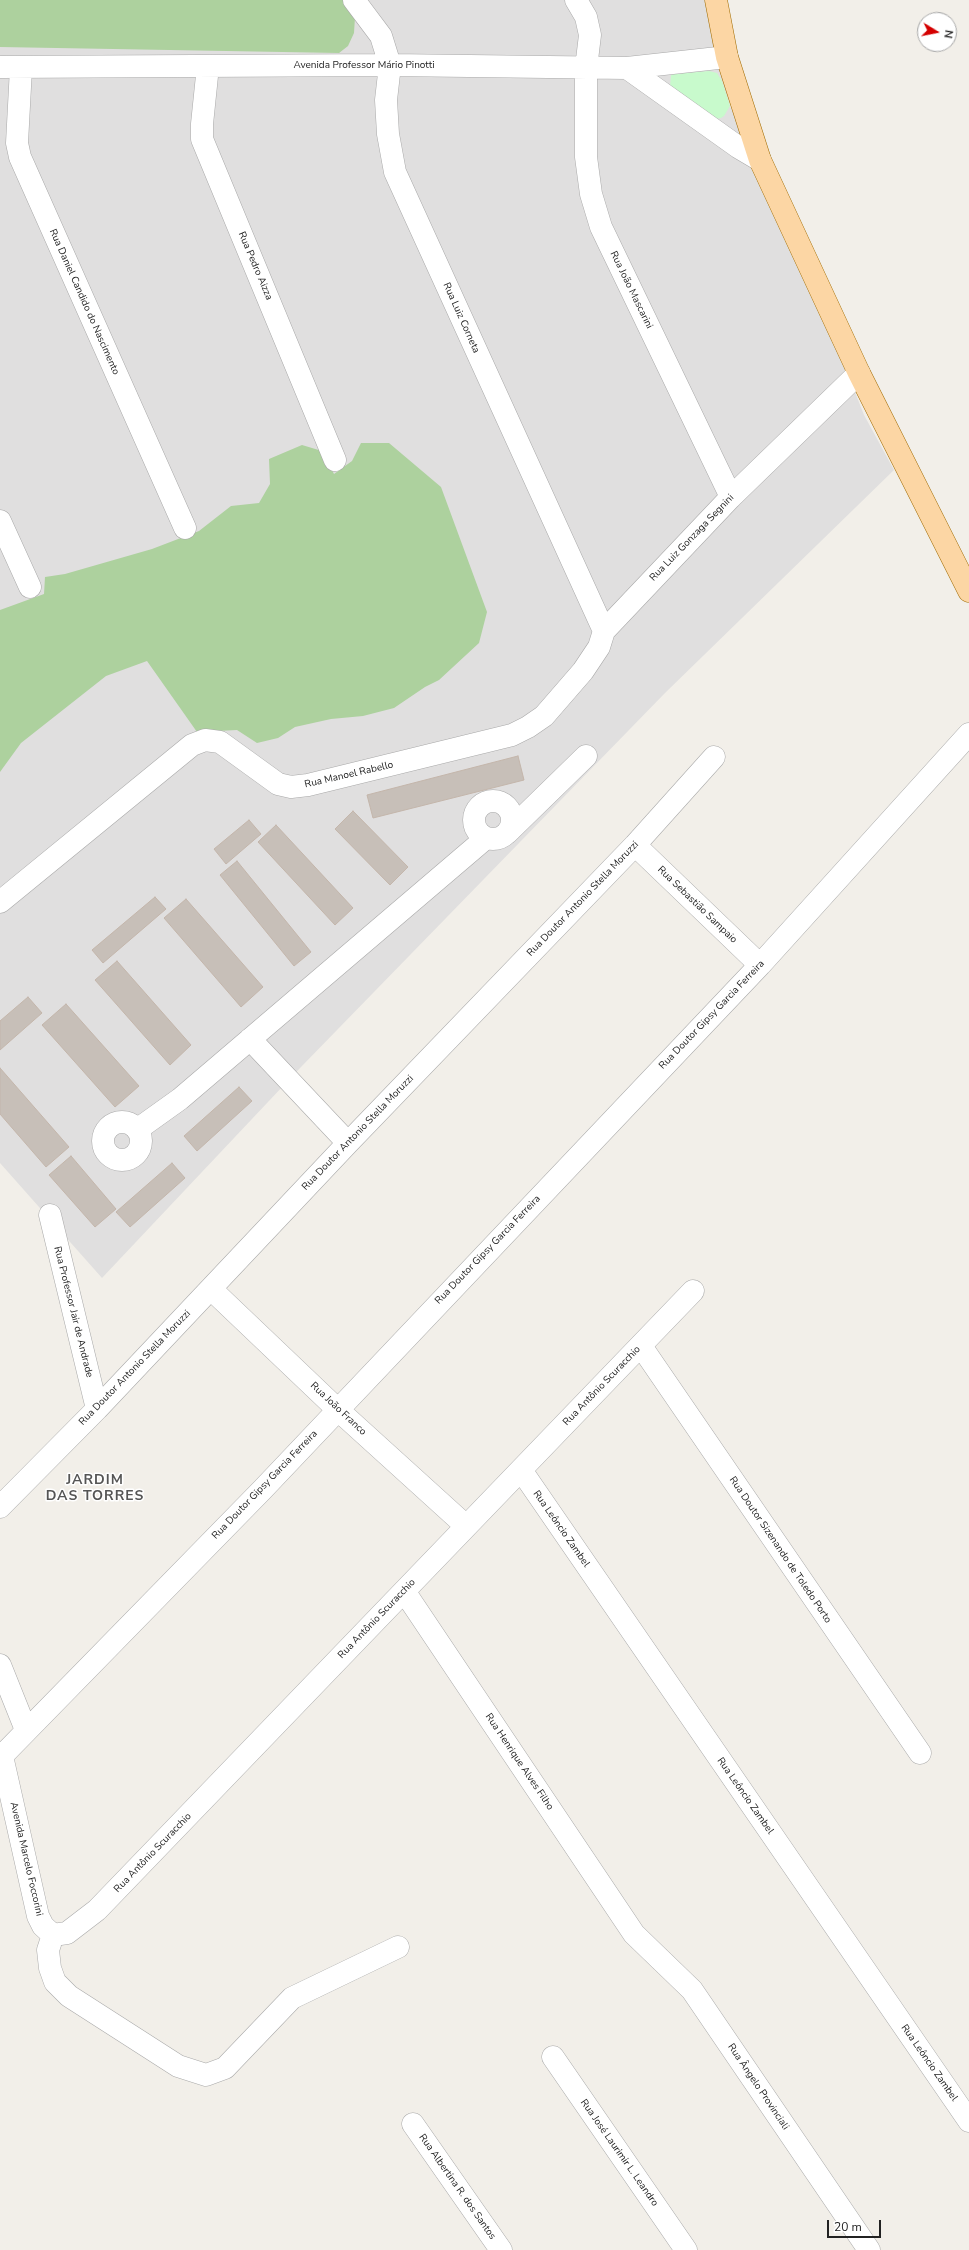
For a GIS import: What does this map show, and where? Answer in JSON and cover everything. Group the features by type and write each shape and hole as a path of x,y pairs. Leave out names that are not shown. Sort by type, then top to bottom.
{"main road":[{"path":"716,0 727,56 760,160 859,373 969,591"}],"street":[{"name":"Rua Luiz Corneta","path":"354,0 381,36 390,65 386,100 388,134 395,172 604,631"},
{"name":"Rua João Mascarini","path":"576,0 586,17 590,35 586,68 587,174 591,194 601,227 731,497"},
{"name":"Avenida Professor Mário Pinotti","path":"11,68 390,65 627,68 727,56"},
{"name":"Rua Pedro Aizza","path":"208,66 202,124 202,139 335,460"},
{"name":"Rua Daniel Candido do Nascimento","path":"11,68 17,143 20,157 185,528"},
{"path":"627,68 738,147 760,160"},
{"name":"Rua Luiz Gonzaga Segnini","path":"544,716 583,671 599,647 604,631 731,497 859,373"},
{"path":"0,521 30,587"},
{"name":"Rua Manoel Rabello","path":"0,902 192,745 206,740 220,742 278,784 291,787 308,785 512,735 544,716"},
{"name":"Rua Doutor Gipsy Garcia Ferreira","path":"1,1757 263,1489 337,1409 760,965 969,734"},
{"path":"547,793 494,800 480,805 474,818 475,826 486,838 493,839 507,833 586,756"},
{"name":"Rua Doutor Antonio Stella Moruzzi","path":"0,1507 97,1409 353,1137 635,845 714,757"},
{"path":"494,800 501,802 511,812 511,827 507,833"},
{"path":"138,1129 180,1099 486,838"},
{"name":"Rua Sebastião Sampaio","path":"635,845 760,965"},
{"path":"256,1034 313,1088 353,1137"},
{"name":"Rua Professor Jair de Andrade","path":"50,1215 97,1409"},
{"name":"Rua João Franco","path":"211,1289 337,1409 466,1526"},
{"name":"Rua Antônio Scuracchio","path":"53,1935 67,1933 98,1910 693,1291"},
{"name":"Rua Doutor Sizenando de Toledo Porto","path":"641,1346 920,1753"},
{"name":"Rua Leôncio Zambel","path":"521,1470 969,2121"},
{"name":"Rua Henrique Alves Filho","path":"404,1591 634,1934"},
{"path":"0,1665 26,1730"},
{"name":"Avenida Marcelo Foccorini","path":"1,1757 38,1916 43,1926 53,1935"},
{"name":"Rua Ângelo Provinciali","path":"634,1934 692,1990 870,2250"},
{"path":"53,1935 48,1950 50,1968 55,1982 69,1996 178,2066 206,2075 225,2068 292,1998 398,1947"},
{"name":"Rua José Laurimir L. Leandro","path":"553,2057 686,2250"},
{"name":"Rua Albertina R. dos Santos","path":"413,2124 501,2250"}],"shaded area":[{"path":"0,0 708,0 709,19 730,106 840,354 864,415 894,470 665,693 301,1067 102,1278 0,1163"}],"green space":[{"path":"0,0 345,0 355,17 354,33 348,46 339,53 0,47"},
{"path":"709,71 717,73 722,81 730,106 724,116 716,119 670,87 671,75"},
{"path":"361,443 389,443 441,487 487,612 479,643 439,680 425,687 394,708 363,716 331,719 295,727 278,738 257,743 237,730 197,732 147,661 106,676 21,743 0,772 0,610 44,594 45,577 65,574 152,549 199,531 231,506 259,503 270,484 269,459 302,445 322,451 334,474 352,461"}],"building":[{"path":"518,756 524,780 373,818 367,795"},
{"path":"353,811 408,867 390,885 335,829"},
{"path":"249,820 261,834 226,864 214,849"},
{"path":"276,825 353,908 335,925 258,842"},
{"path":"237,861 311,952 294,966 220,875"},
{"path":"155,897 166,909 103,963 92,950"},
{"path":"186,899 263,987 241,1007 164,918"},
{"path":"117,961 191,1045 170,1065 95,980"},
{"path":"28,997 42,1013 0,1050 0,1021"},
{"path":"66,1004 139,1086 115,1107 42,1025"},
{"path":"0,1068 69,1147 46,1167 0,1114"},
{"path":"239,1087 252,1101 197,1151 184,1136"},
{"path":"71,1156 116,1209 95,1227 49,1175"},
{"path":"172,1163 185,1178 130,1227 116,1212"}],"district":[{"name":"JARDIM DAS TORRES","path":"95,1490"}]}
